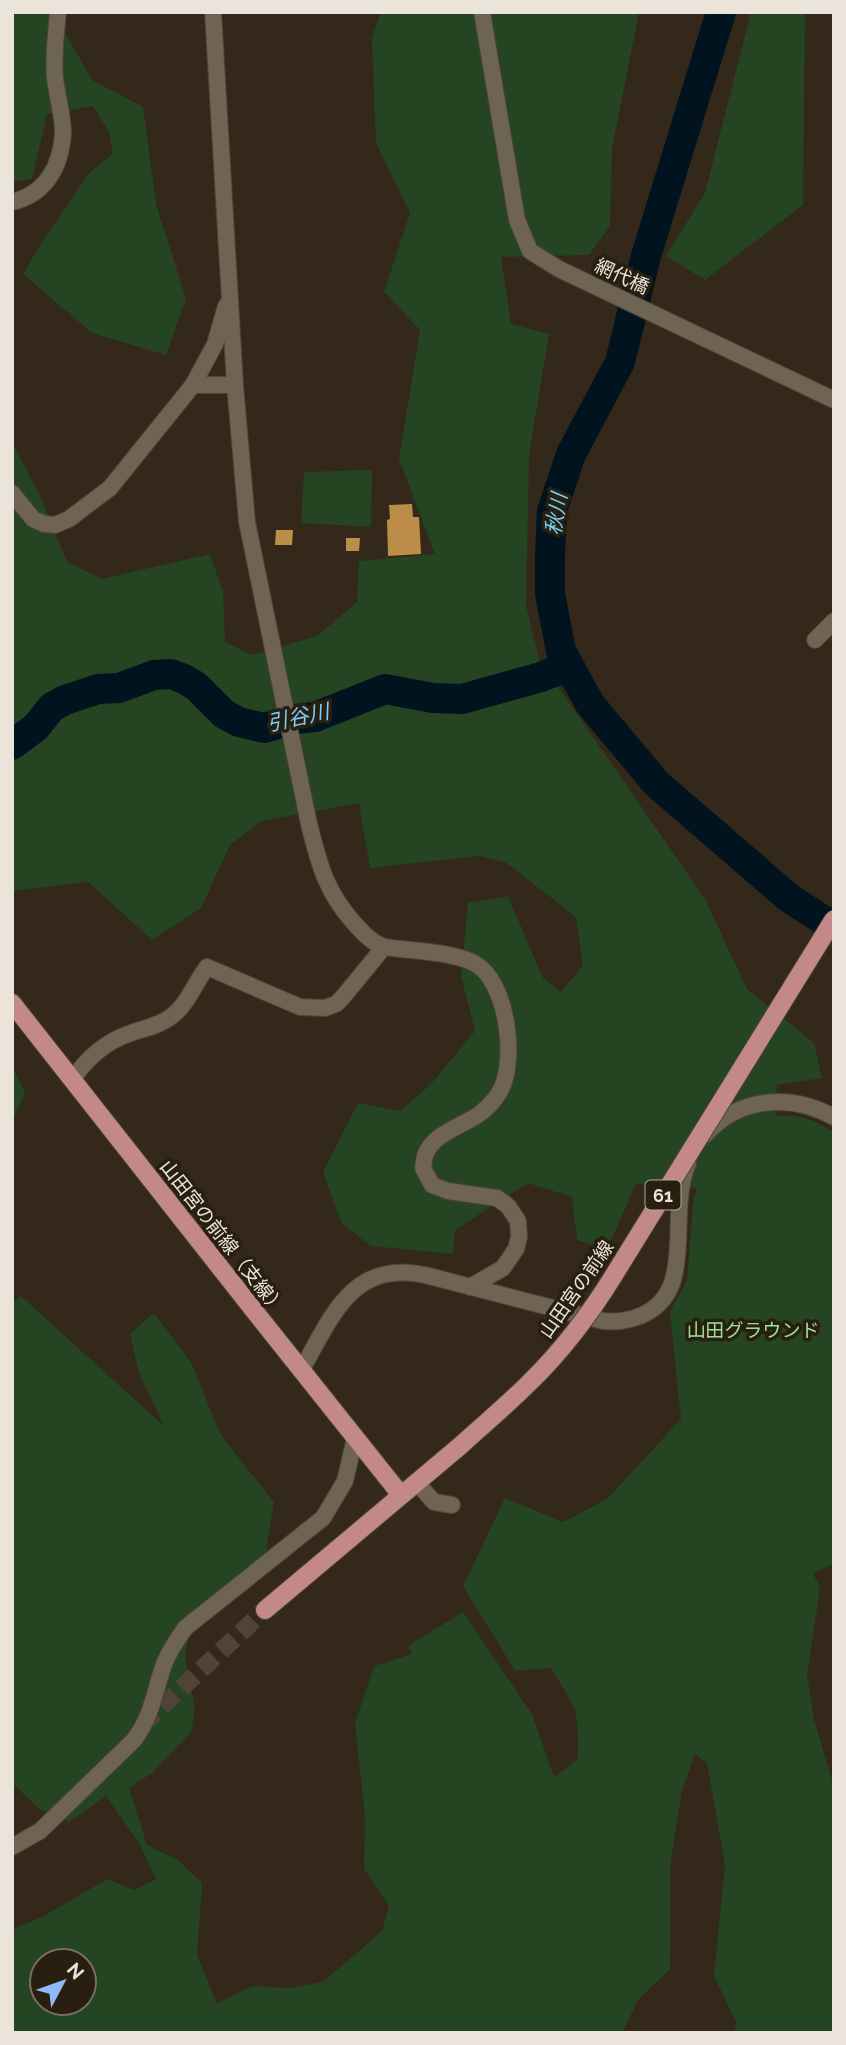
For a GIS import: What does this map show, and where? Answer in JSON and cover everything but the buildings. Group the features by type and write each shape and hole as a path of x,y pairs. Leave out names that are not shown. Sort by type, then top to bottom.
{"main road":[{"name":"山田宮の前線","path":"265,1611 460,1446 534,1378 567,1341 621,1264 834,919"},
{"name":"山田宮の前線（支線）","path":"12,1003 401,1496"}],"street":[{"path":"12,202 32,195 46,182 53,175 60,155 63,131 54,49 58,12"},
{"path":"213,12 235,385 247,522 317,856 327,884 341,908 374,944 453,956 482,967 491,978 508,1030 509,1057 499,1094 478,1115 443,1135 427,1151 423,1168 432,1185 448,1191 497,1198 508,1206 518,1221 516,1250 503,1268 470,1287"},
{"name":"網代橋","path":"482,12 517,220 530,251 559,269 834,400"},
{"path":"12,493 33,519 55,525 69,519 110,488 193,385 215,344 229,293"},
{"path":"193,385 235,385"},
{"path":"816,640 834,621"},
{"path":"72,1080 97,1051 113,1040 157,1026 173,1016 207,968 300,1007 326,1008 343,997 384,947"},
{"path":"301,1371 345,1298 367,1280 389,1272 407,1272 603,1321 624,1322 643,1316 662,1300 670,1287 676,1265 679,1199 683,1177 700,1141 715,1124 747,1107 770,1102 801,1103 834,1117"},
{"path":"12,1847 40,1831 134,1740 145,1726 165,1662 174,1643 186,1628 323,1518 345,1481 355,1438"},
{"path":"417,1483 434,1503 452,1506"}],"green space":[{"path":"12,12 57,12 63,29 92,80 143,107 156,204 186,299 166,355 92,333 23,274 89,173 113,154 109,132 93,106 47,114 32,179 12,182"},
{"name":"山田グラウンド","path":"381,12 639,12 612,149 610,226 589,255 501,257 511,324 549,334 529,455 526,606 539,659 705,899 747,989 814,1043 822,1078 777,1085 776,1116 806,1119 834,1132 834,1564 813,1573 820,1588 807,1675 814,1719 834,1787 834,2033 735,2033 736,2022 714,1976 725,1865 707,1763 695,1754 682,1790 671,1859 670,1969 638,2000 622,2033 12,2033 12,1930 44,1916 107,1879 134,1890 156,1879 140,1845 106,1796 69,1822 39,1809 12,1783 12,1303 21,1296 164,1426 139,1373 130,1334 154,1313 191,1362 220,1434 274,1502 265,1556 189,1634 185,1657 195,1709 191,1733 152,1773 129,1788 147,1845 178,1860 202,1883 197,1955 217,2004 252,1986 291,1988 323,1982 382,1931 389,1906 364,1869 365,1817 355,1723 374,1666 412,1654 408,1646 463,1612 532,1714 554,1777 578,1759 575,1708 551,1668 515,1671 463,1586 505,1498 563,1522 607,1499 681,1419 670,1311 687,1281 693,1203 697,1188 636,1184 607,1249 577,1240 572,1197 528,1183 455,1230 453,1254 371,1246 342,1224 323,1172 358,1103 400,1111 431,1084 475,1031 461,976 468,903 508,896 543,978 561,992 583,965 576,917 505,862 480,856 370,868 359,803 262,821 230,845 201,908 152,940 88,882 12,891 12,442 41,498 67,562 102,579 210,554 223,592 225,642 252,655 317,636 357,602 359,561 435,554 399,459 420,330 384,292 410,213 376,143 372,38"},
{"path":"751,12 805,12 803,205 705,280 666,256 705,193"},
{"path":"372,470 371,527 301,523 304,472"},
{"path":"12,1065 25,1093 12,1121"}],"waterway":[{"name":"秋川","path":"721,12 646,256 620,362 571,454 552,511 550,594 561,651 590,704 656,783 789,898 834,927"},
{"name":"引谷川","path":"12,745 36,727 52,707 65,700 98,689 119,688 154,675 171,674 184,679 196,686 224,714 239,722 264,728 295,719 315,717 385,689 433,698 462,699 541,677 569,666"}],"tunnel":[{"path":"142,1725 265,1610"}]}
